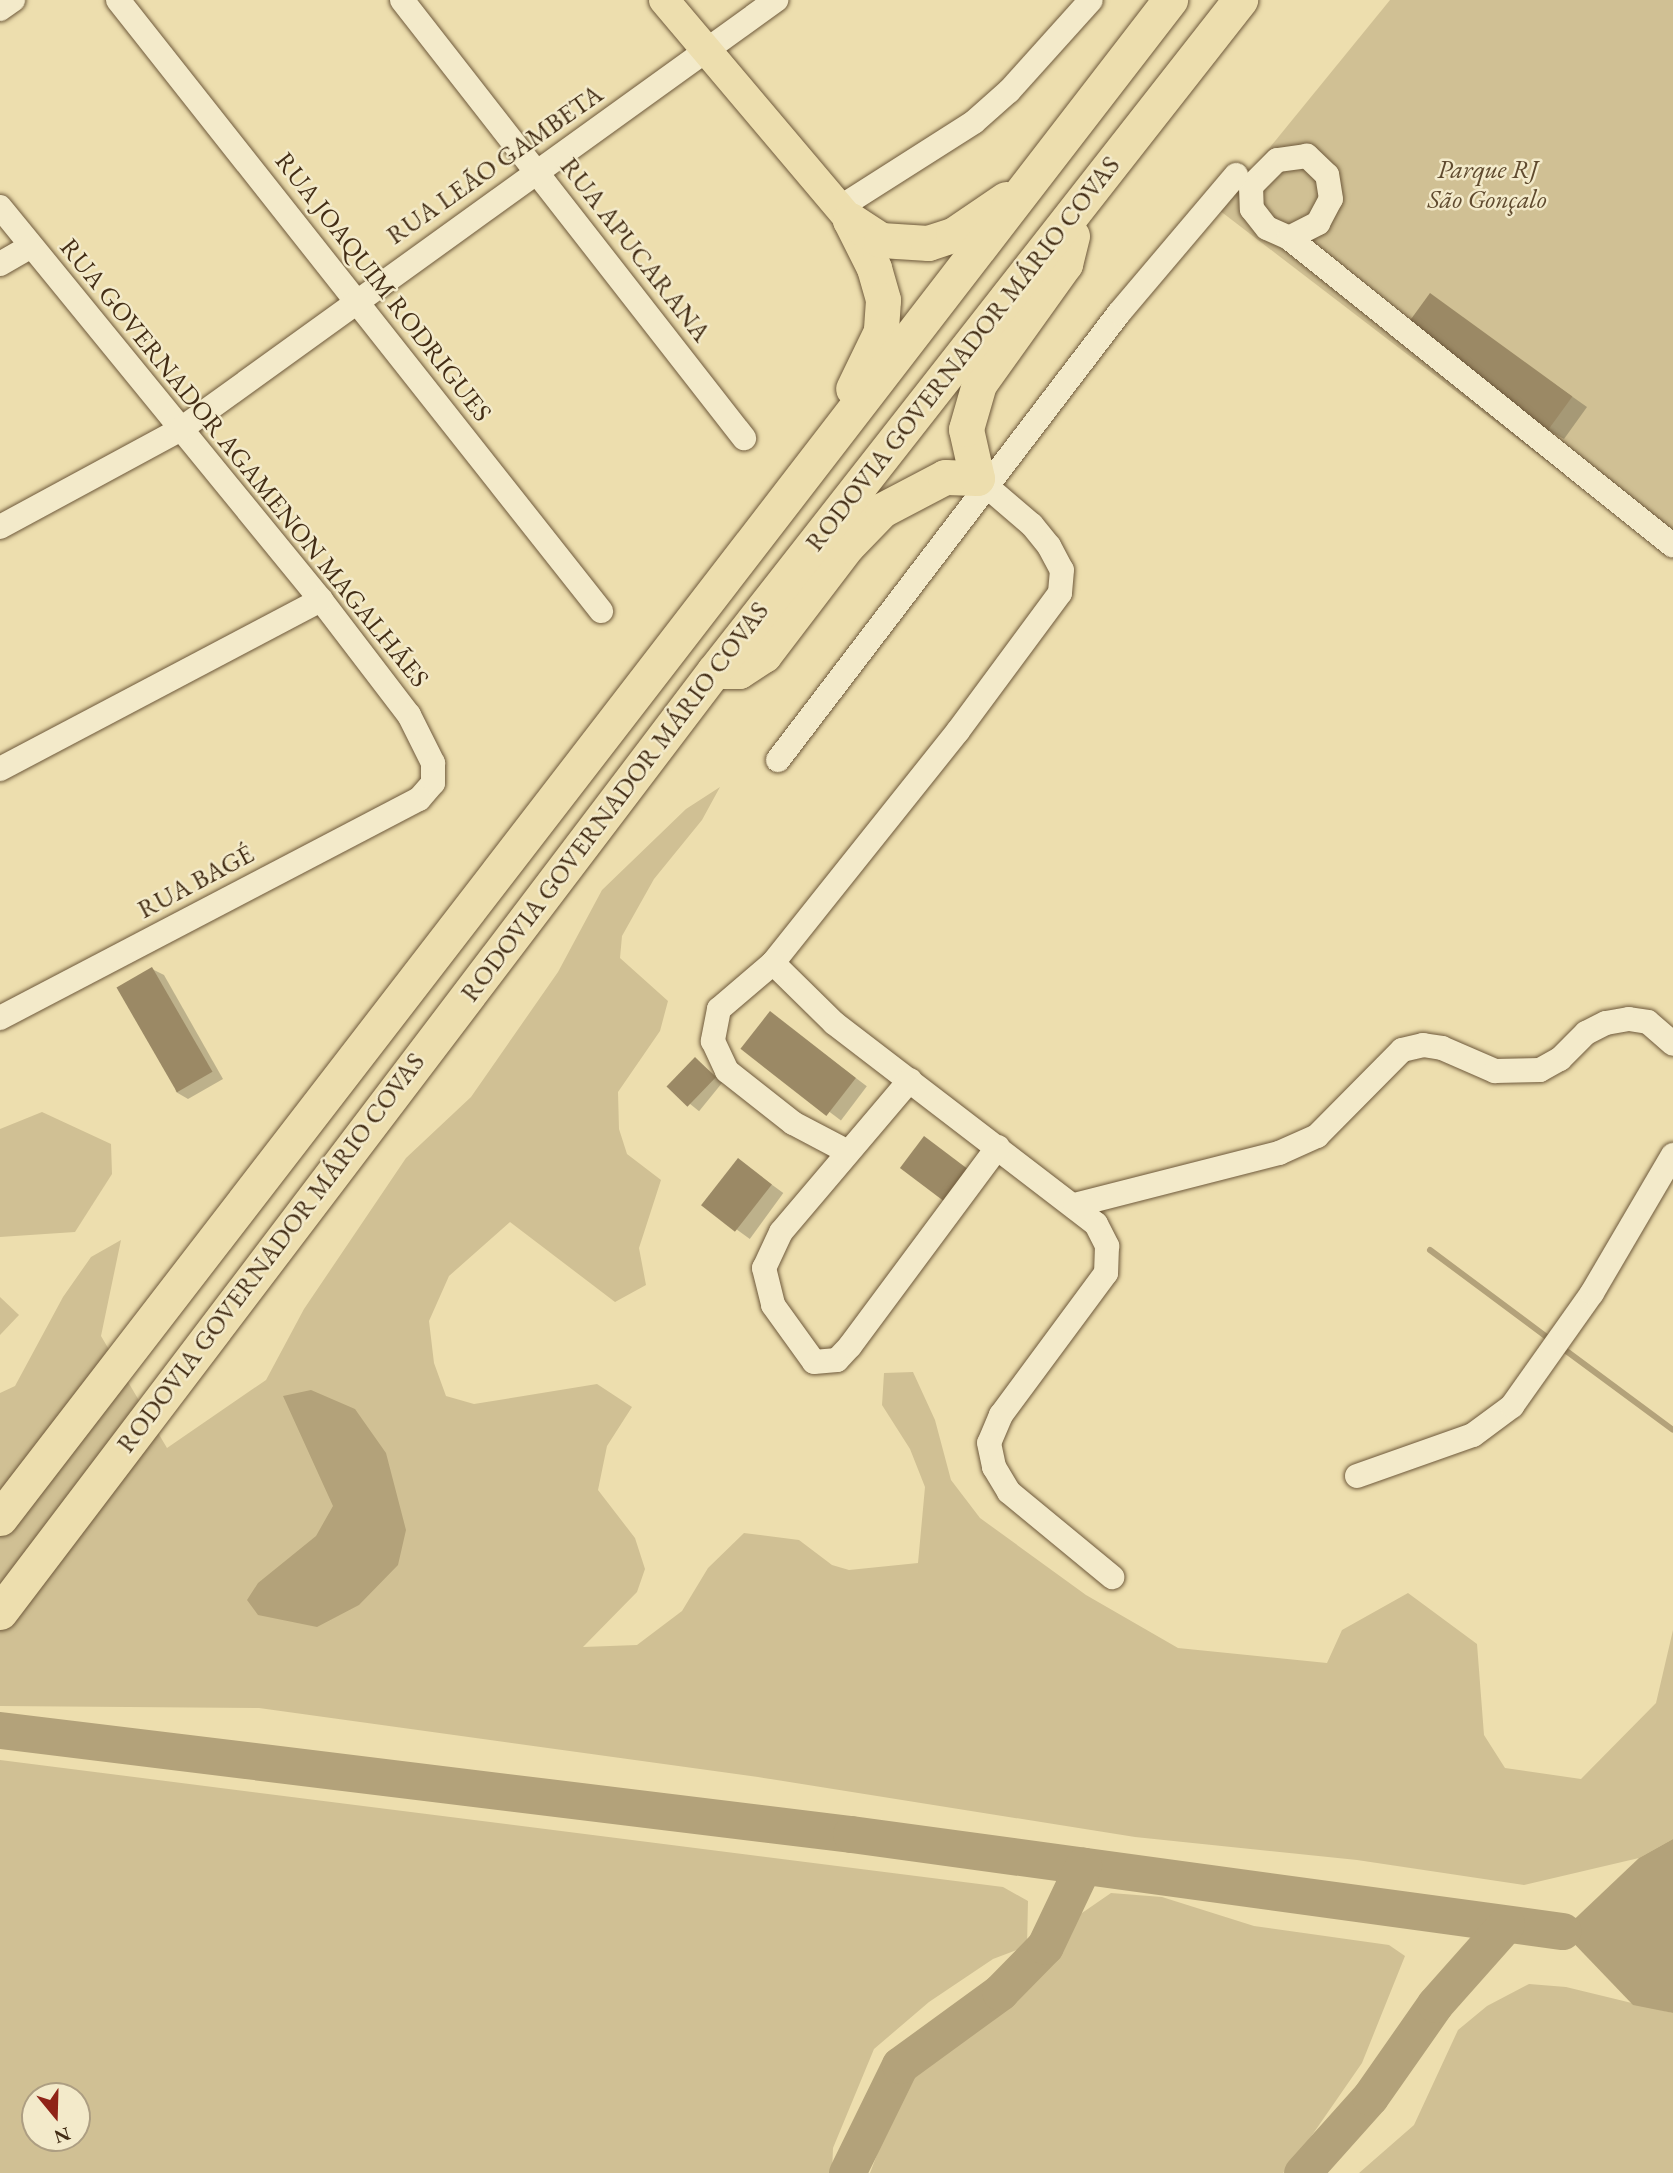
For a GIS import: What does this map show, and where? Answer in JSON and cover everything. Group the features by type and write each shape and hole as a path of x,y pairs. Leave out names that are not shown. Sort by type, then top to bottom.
{"highway":[{"name":"RODOVIA GOVERNADOR MÁRIO COVAS","path":"0,1518 170,1304 1170,0"},
{"name":"RODOVIA GOVERNADOR MÁRIO COVAS","path":"0,1612 714,671 1240,0"},
{"path":"844,214 881,240 928,243 953,235 1035,179"},
{"path":"714,671 739,671 764,655 846,546 882,510 945,477 982,483 968,445 968,413 979,384 1065,264 1075,212"},
{"path":"827,446 881,331 883,300 874,268 844,214"}],"main road":[{"path":"664,0 844,214"}],"street":[{"path":"0,9 13,0"},
{"name":"RUA JOAQUIM RODRIGUES","path":"118,0 601,611"},
{"name":"RUA APUCARANA","path":"401,0 744,438"},
{"name":"RUA LEÃO GAMBETA","path":"0,527 181,429 535,170 706,53 775,0"},
{"path":"844,214 974,122 1009,91 1091,0"},
{"path":"1252,209 1251,186 1277,160 1307,156 1319,164 1327,175 1331,199 1318,223 1289,238"},
{"path":"778,760 982,483 1229,182 1267,229 1289,238 1673,547"},
{"name":"RUA GOVERNADOR AGAMENON MAGALHÃES","path":"0,207 321,600 409,715 433,763 433,783 419,799"},
{"path":"0,264 31,246"},
{"path":"848,1152 793,1123 727,1071 713,1041 719,1009 773,963 958,731 1060,593 1062,570 1049,546 1032,525 982,483"},
{"path":"0,769 321,600"},
{"name":"RUA BAGÉ","path":"0,1018 419,799"},
{"path":"773,963 800,994 1075,1205 1096,1224 1107,1246 1106,1272 1001,1415 989,1443 995,1467 1009,1492 1112,1577"},
{"path":"1075,1205 1279,1153 1317,1136 1402,1050 1423,1045 1442,1048 1495,1072 1540,1070 1560,1059 1586,1033 1606,1023 1629,1019 1648,1022 1673,1044"},
{"path":"910,1080 781,1232 764,1268 773,1305 814,1362 824,1364 837,1360 850,1346 998,1146"},
{"path":"1357,1476 1473,1435 1492,1424 1512,1406 1592,1293 1673,1155"}],"green space":[{"name":"Parque RJ São Gonçalo","path":"1390,0 1673,0 1673,558 1219,210"},
{"path":"720,787 702,820 654,879 622,936 620,958 668,1001 660,1031 618,1092 619,1129 627,1154 661,1180 639,1248 646,1285 615,1302 510,1222 449,1276 429,1321 434,1363 446,1396 474,1404 597,1384 632,1407 607,1446 598,1490 635,1538 645,1569 637,1592 583,1647 637,1645 682,1611 708,1568 744,1533 799,1540 832,1565 849,1570 918,1563 925,1487 910,1449 882,1405 884,1373 913,1372 935,1420 951,1480 980,1518 1086,1595 1178,1648 1327,1663 1342,1630 1408,1593 1477,1644 1484,1735 1505,1768 1581,1779 1656,1703 1673,1630 1673,1839 1639,1858 1524,1885 1357,1860 1135,1837 758,1777 259,1708 0,1706 0,1393 15,1386 63,1297 91,1257 121,1240 101,1336 167,1448 266,1380 304,1309 406,1158 471,1097 558,972 602,890 686,809"},
{"path":"42,1112 111,1144 112,1174 75,1232 0,1237 0,1129"},
{"path":"0,1297 19,1315 0,1335"},
{"path":"0,1760 1003,1887 1028,1901 1027,1946 993,1959 929,2002 874,2049 833,2148 832,2173 0,2173"},
{"path":"1111,1893 1162,1897 1254,1926 1389,1945 1405,1956 1362,2063 1290,2167 1283,2173 870,2173 908,2074 940,2047 1008,2006 1045,1966 1066,1924"},
{"path":"1529,1984 1566,1987 1673,2013 1673,2173 1359,2173 1414,2125 1458,2030 1487,2006"}],"shaded area":[{"path":"311,1390 355,1409 386,1453 406,1530 398,1565 359,1605 317,1627 258,1615 247,1600 258,1583 316,1536 333,1506 283,1396"},
{"path":"1673,1839 1673,2013 1633,2005 1562,1931 1639,1858"}],"building":[{"path":"1430,293 1572,396 1547,431 1405,328"},
{"path":"152,967 212,1072 177,1092 116,988"},
{"path":"770,1011 856,1078 826,1116 740,1049"},
{"path":"695,1057 716,1077 687,1107 667,1086"},
{"path":"924,1136 969,1170 945,1202 900,1168"},
{"path":"738,1158 772,1184 735,1232 701,1205"}],"waterway":[{"path":"1430,1250 1552,1341"},
{"path":"1561,1347 1673,1430"},
{"path":"0,1730 851,1834 1562,1931"},
{"path":"847,2173 900,2065 1000,1992 1045,1946 1083,1866"},
{"path":"1302,2173 1370,2097 1435,2004 1506,1924"}]}
